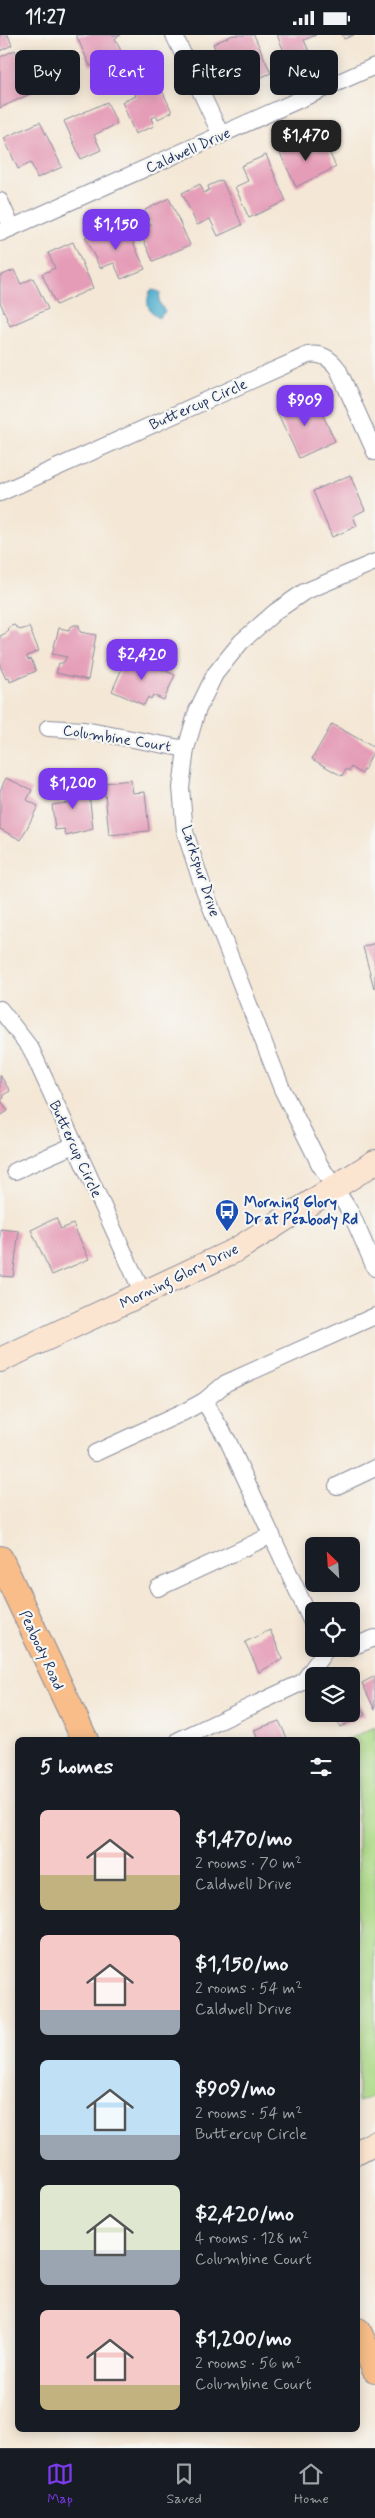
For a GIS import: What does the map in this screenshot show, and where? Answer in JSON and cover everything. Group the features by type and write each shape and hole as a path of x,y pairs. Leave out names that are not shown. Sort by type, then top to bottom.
{"main road":[{"name":"Peabody Road","path":"0,1559 84,1737"},
{"path":"360,2335 375,2369"}],"street":[{"path":"174,35 221,135"},
{"name":"Caldwell Drive","path":"6,231 375,66"},
{"path":"0,201 6,231"},
{"name":"Buttercup Circle","path":"0,493 316,354 330,359 338,369 375,452"},
{"name":"Larkspur Drive","path":"375,562 304,592 275,612 241,642 215,674 197,711 186,749 181,788 185,832 200,878 282,1089 320,1165 351,1213 375,1268"},
{"name":"Columbine Court","path":"48,728 84,730 186,749"},
{"name":"Buttercup Circle","path":"0,1009 31,1049 143,1294"},
{"path":"15,1171 74,1145"},
{"name":"Morning Glory Drive","path":"0,1360 236,1250 375,1162"},
{"path":"95,1453 204,1401 226,1383 375,1316"},
{"path":"204,1401 228,1441 305,1607"},
{"path":"337,1486 375,1468"},
{"path":"158,1588 272,1535"},
{"path":"360,1644 375,1638"},
{"path":"186,1737 303,1683 324,1657"},
{"path":"360,2151 375,2143"}],"green space":[{"path":"375,1727 375,2094 360,2101 360,1737 353,1737"}],"water":[{"path":"150,291 160,292 159,302 165,312 158,318 150,309 148,303"}],"building":[{"path":"0,35 8,35 12,45 0,51"},
{"path":"76,35 121,35 115,38 121,50 90,50 90,66"},
{"path":"233,35 254,35 270,73 260,78 260,50 216,50 213,44"},
{"path":"277,35 316,35 304,40 308,50 284,50"},
{"path":"342,35 354,35 344,39"},
{"path":"15,50 15,95 28,95 0,108 0,57"},
{"path":"164,94 172,112 158,119 157,116 151,118 154,126 135,134 122,102 136,96"},
{"path":"107,102 117,124 94,135 101,150 81,159 64,121"},
{"path":"40,122 62,167 37,178 31,163 18,169 4,138"},
{"path":"299,140 305,155 326,145 336,167 296,187 278,149"},
{"path":"266,155 286,201 249,218 235,187 248,181 241,166"},
{"path":"222,180 242,225 218,236 210,219 197,225 182,193 200,184 204,193 209,190 208,186"},
{"path":"169,198 190,245 153,261 139,230 151,225 145,210"},
{"path":"125,224 145,269 121,279 114,263 100,268 85,237 104,228 107,236 113,233 111,230"},
{"path":"73,242 93,288 56,305 42,274 55,268 48,253"},
{"path":"14,270 21,284 33,278 48,309 10,326 0,302 0,276"},
{"path":"307,395 310,402 305,405 306,410 318,405 335,441 299,458 276,410"},
{"path":"350,475 365,510 353,516 357,526 332,537 313,491"},
{"path":"14,625 20,630 29,627 39,651 27,656 28,660 31,659 36,671 10,682 9,678 6,679 0,666 0,636 8,632 9,627"},
{"path":"74,625 79,625 80,632 96,635 88,680 56,673 59,663 63,663 67,657 52,654 59,628 69,630"},
{"path":"128,655 175,675 164,700 153,695 151,699 148,697 144,705 112,691"},
{"path":"332,724 375,748 362,774 351,767 349,771 346,769 342,776 312,759"},
{"path":"6,778 32,790 27,800 38,806 21,840 0,829 0,791"},
{"path":"131,780 133,793 145,792 149,831 109,835 104,783"},
{"path":"88,783 93,829 66,836 64,829 55,830 52,805 68,803 68,798 56,800 54,788"},
{"path":"375,943 375,987 374,988 363,947"},
{"path":"0,1075 10,1091 3,1095 4,1098 1,1100 8,1111 0,1116"},
{"path":"56,1218 61,1229 73,1224 89,1259 52,1275 31,1230"},
{"path":"0,1229 19,1231 13,1277 0,1276"},
{"path":"270,1630 283,1659 259,1672 245,1642"},
{"path":"375,1676 375,1710 362,1683"},
{"path":"360,1704 365,1715 360,1717"},
{"path":"279,1721 287,1737 257,1737 254,1730"},
{"path":"338,1722 350,1722 340,1727"}],"place":[{"name":"Morning Glory Dr at Peabody Rd","path":"227,1232"}]}
